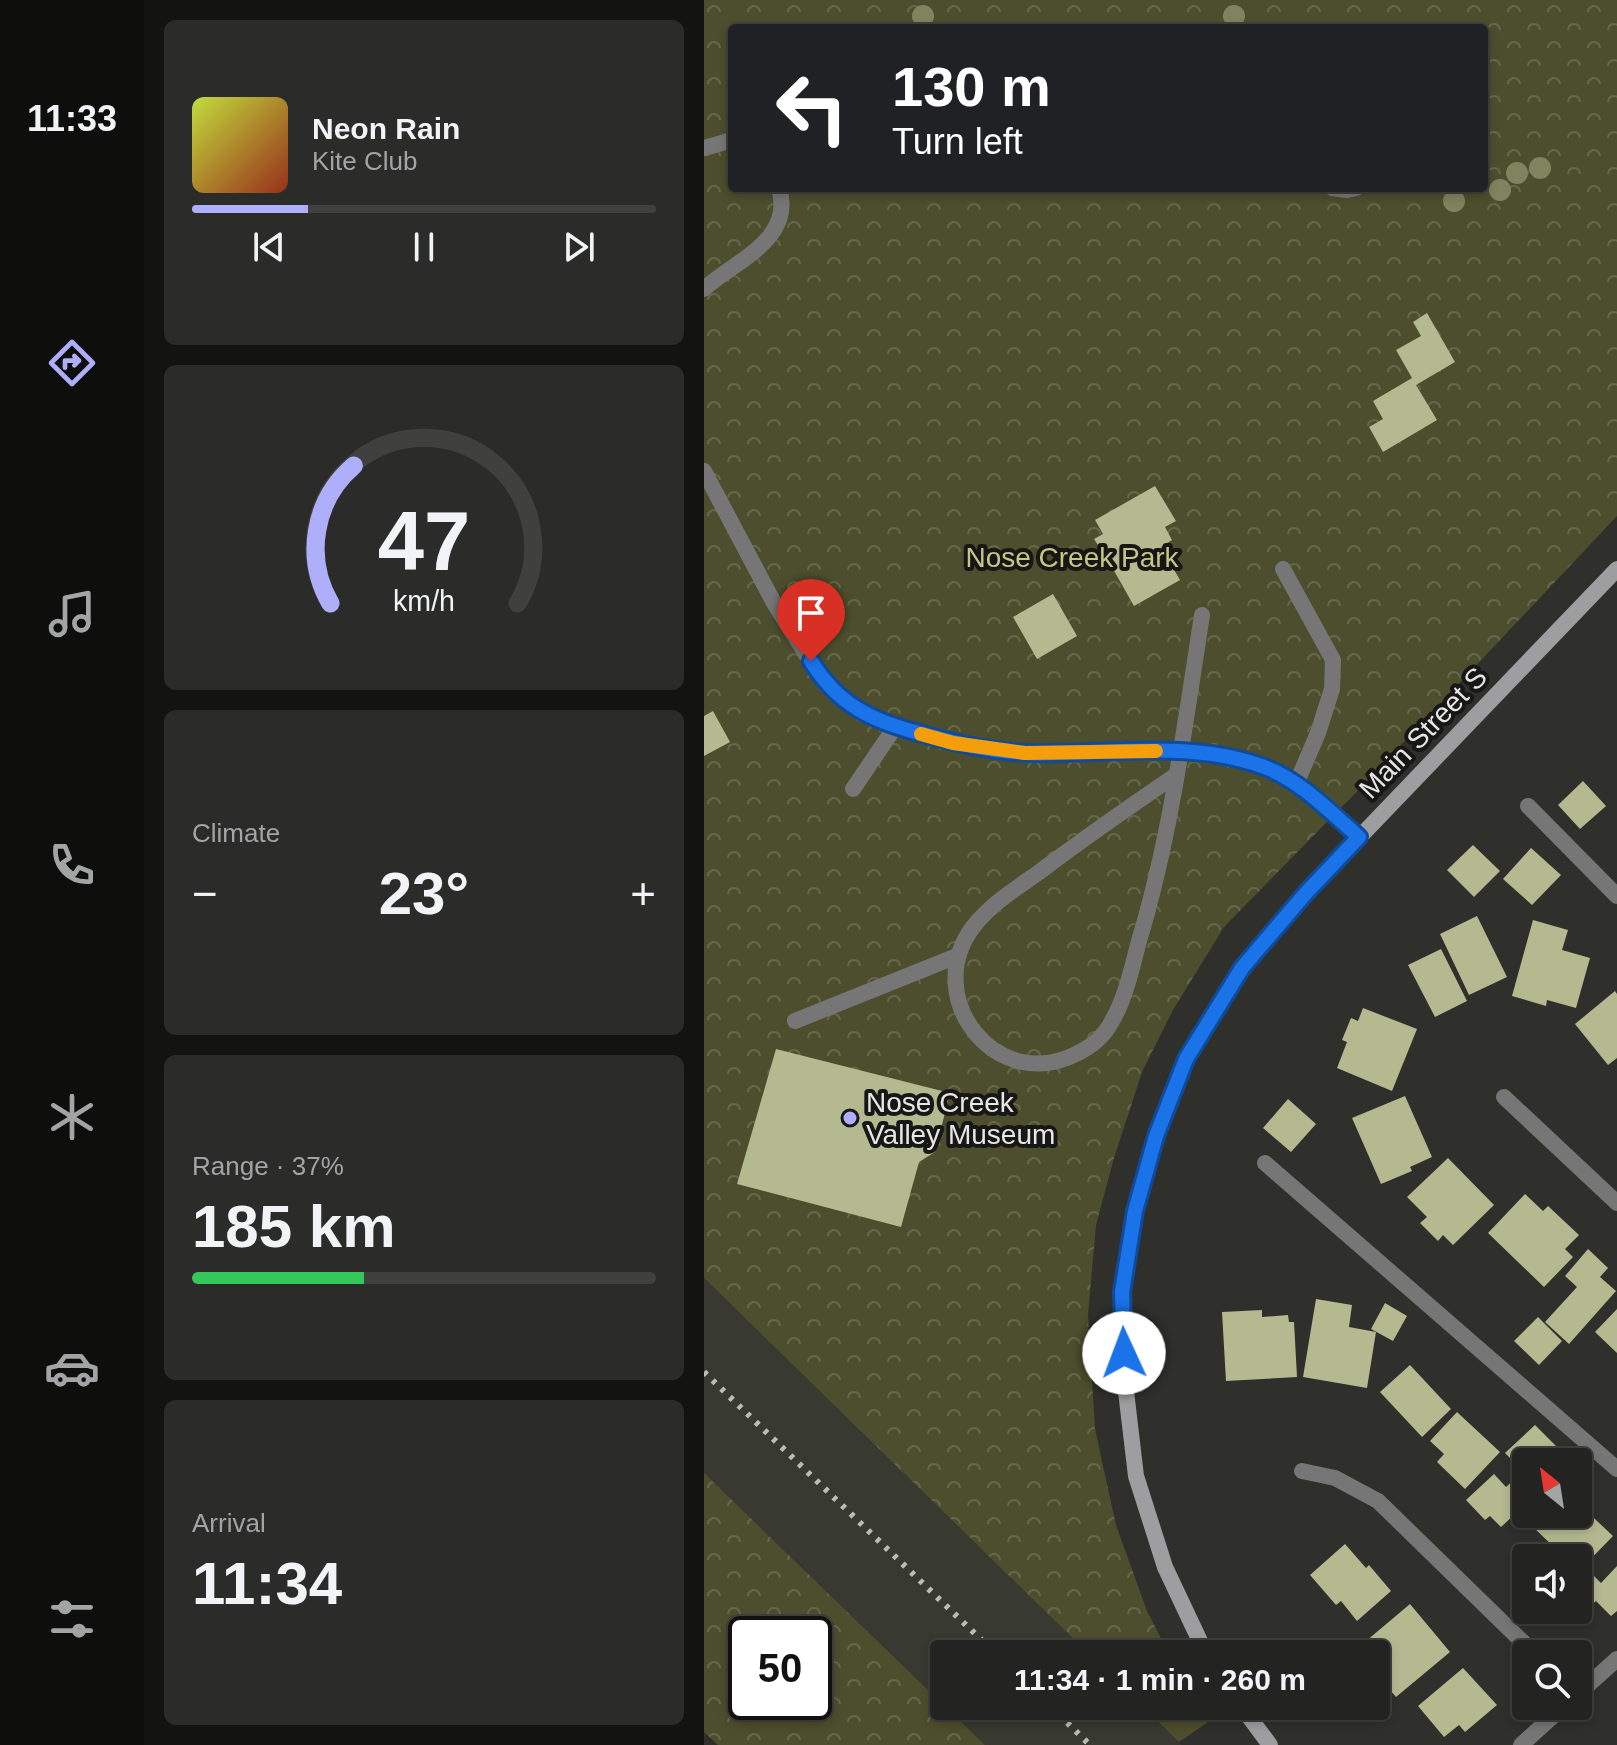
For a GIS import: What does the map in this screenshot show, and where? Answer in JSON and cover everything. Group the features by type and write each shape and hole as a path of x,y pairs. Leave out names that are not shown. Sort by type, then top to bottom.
{"main road":[{"name":"Main Street S","path":"1199,1640 1165,1567 1136,1476 1125,1383 1122,1292 1135,1211 1156,1136 1186,1059 1242,968 1305,894 1617,569"},
{"path":"1251,1720 1270,1745"}],"street":[{"path":"704,148 728,141"},
{"path":"704,289 763,245 776,228 780,214 780,192"},
{"path":"704,471 766,590 825,684 861,713 895,727 953,743 1025,753 1181,751 1232,758 1268,768 1296,784 1359,837"},
{"path":"1283,569 1333,660 1332,689 1318,733 1296,784"},
{"path":"1176,775 994,905 973,928 957,956 955,988 968,1024 991,1050 1017,1062 1045,1064 1068,1058 1093,1045 1112,1022 1158,880 1181,751 1202,615"},
{"path":"853,789 895,727"},
{"path":"1528,806 1617,896"},
{"path":"795,1021 957,956"},
{"path":"1504,1097 1617,1203"},
{"path":"1265,1163 1617,1469"},
{"path":"1302,1471 1335,1478 1378,1501 1521,1640"},
{"path":"1592,1681 1617,1659"},
{"path":"1521,1745 1549,1720"}],"shaded area":[{"path":"704,1278 1075,1640 930,1640 930,1691 704,1473"},
{"path":"959,1720 1156,1720 1182,1745 985,1745"}],"green space":[{"name":"Nose Creek Park","path":"704,0 1617,0 1617,516 1370,778 1224,927 1173,1010 1142,1072 1114,1158 1096,1225 1088,1315 1095,1429 1116,1525 1147,1611 1162,1640 1075,1640 704,1278"},
{"path":"704,1473 930,1692 930,1720 959,1720 985,1745 718,1745 704,1732"},
{"path":"1156,1720 1207,1720 1208,1722 1179,1742"}],"building":[{"path":"1427,313 1455,362 1416,385 1437,420 1383,452 1369,427 1383,419 1373,401 1412,378 1396,350 1421,336 1413,322"},
{"path":"1155,486 1176,521 1165,527 1172,540 1161,547 1180,580 1134,606 1104,553 1109,550 1107,547 1101,550 1094,539 1103,534 1095,520"},
{"path":"1053,594 1077,636 1037,659 1013,617"},
{"path":"713,711 730,742 704,756 704,716"},
{"path":"1583,781 1606,806 1580,829 1558,805"},
{"path":"1473,845 1500,871 1474,897 1447,870"},
{"path":"1531,848 1561,875 1532,905 1503,879"},
{"path":"1477,916 1507,977 1469,995 1440,934"},
{"path":"1533,920 1568,930 1562,950 1590,958 1576,1008 1547,1000 1546,1006 1512,996"},
{"path":"1441,949 1467,1001 1435,1017 1408,965"},
{"path":"1615,991 1617,1058 1608,1065 1575,1024"},
{"path":"1363,1008 1417,1029 1392,1091 1337,1068 1347,1042 1342,1040 1351,1018 1358,1021"},
{"name":"Nose Creek Valley Museum","path":"776,1049 950,1093 935,1152 919,1162 901,1227 737,1184"},
{"path":"1405,1096 1432,1157 1410,1167 1412,1171 1381,1184 1352,1118"},
{"path":"1288,1099 1316,1124 1291,1152 1263,1128"},
{"path":"1448,1158 1494,1205 1453,1245 1443,1235 1438,1241 1420,1223 1427,1217 1407,1197"},
{"path":"1525,1194 1543,1211 1548,1206 1579,1235 1565,1249 1573,1257 1544,1287 1488,1233"},
{"path":"1588,1249 1608,1268 1600,1277 1616,1291 1569,1344 1545,1322 1577,1287 1565,1276"},
{"path":"1316,1299 1352,1305 1349,1327 1376,1332 1367,1388 1303,1377"},
{"path":"1385,1303 1407,1316 1393,1341 1371,1329"},
{"path":"1617,1309 1617,1353 1595,1332"},
{"path":"1262,1310 1262,1317 1288,1315 1289,1322 1294,1322 1297,1377 1226,1381 1222,1312"},
{"path":"1538,1317 1562,1341 1539,1365 1514,1341"},
{"path":"1410,1365 1451,1409 1422,1437 1380,1392"},
{"path":"1457,1412 1500,1452 1465,1489 1437,1462 1444,1454 1430,1441"},
{"path":"1535,1425 1556,1446 1512,1448 1512,1460 1505,1453"},
{"path":"1494,1474 1506,1487 1512,1481 1512,1517 1501,1527 1490,1516 1485,1520 1466,1500"},
{"path":"1592,1516 1613,1536 1592,1558 1592,1544 1551,1544 1534,1528 1592,1528"},
{"path":"1345,1544 1366,1568 1369,1565 1391,1591 1357,1621 1341,1601 1336,1605 1310,1575"},
{"path":"1617,1566 1617,1611 1611,1616 1596,1601 1592,1605 1592,1574 1601,1583"},
{"path":"1410,1604 1450,1652 1396,1697 1390,1690 1390,1640 1367,1640"},
{"path":"1463,1668 1497,1705 1465,1732 1459,1725 1444,1737 1418,1706"}],"railway":[{"path":"704,1372 982,1640"},
{"path":"1064,1720 1090,1745"}],"slow traffic":[{"path":"921,734 953,743 1025,753 1156,751"}],"place":[{"name":"Nose Creek Valley Museum","path":"850,1118"}],"route":[{"path":"811,661 825,684 861,713 895,727 953,743 1025,753 1181,751 1220,754 1268,768 1296,784 1359,837 1242,968 1186,1059 1156,1136 1135,1211 1122,1292 1124,1353"}]}
